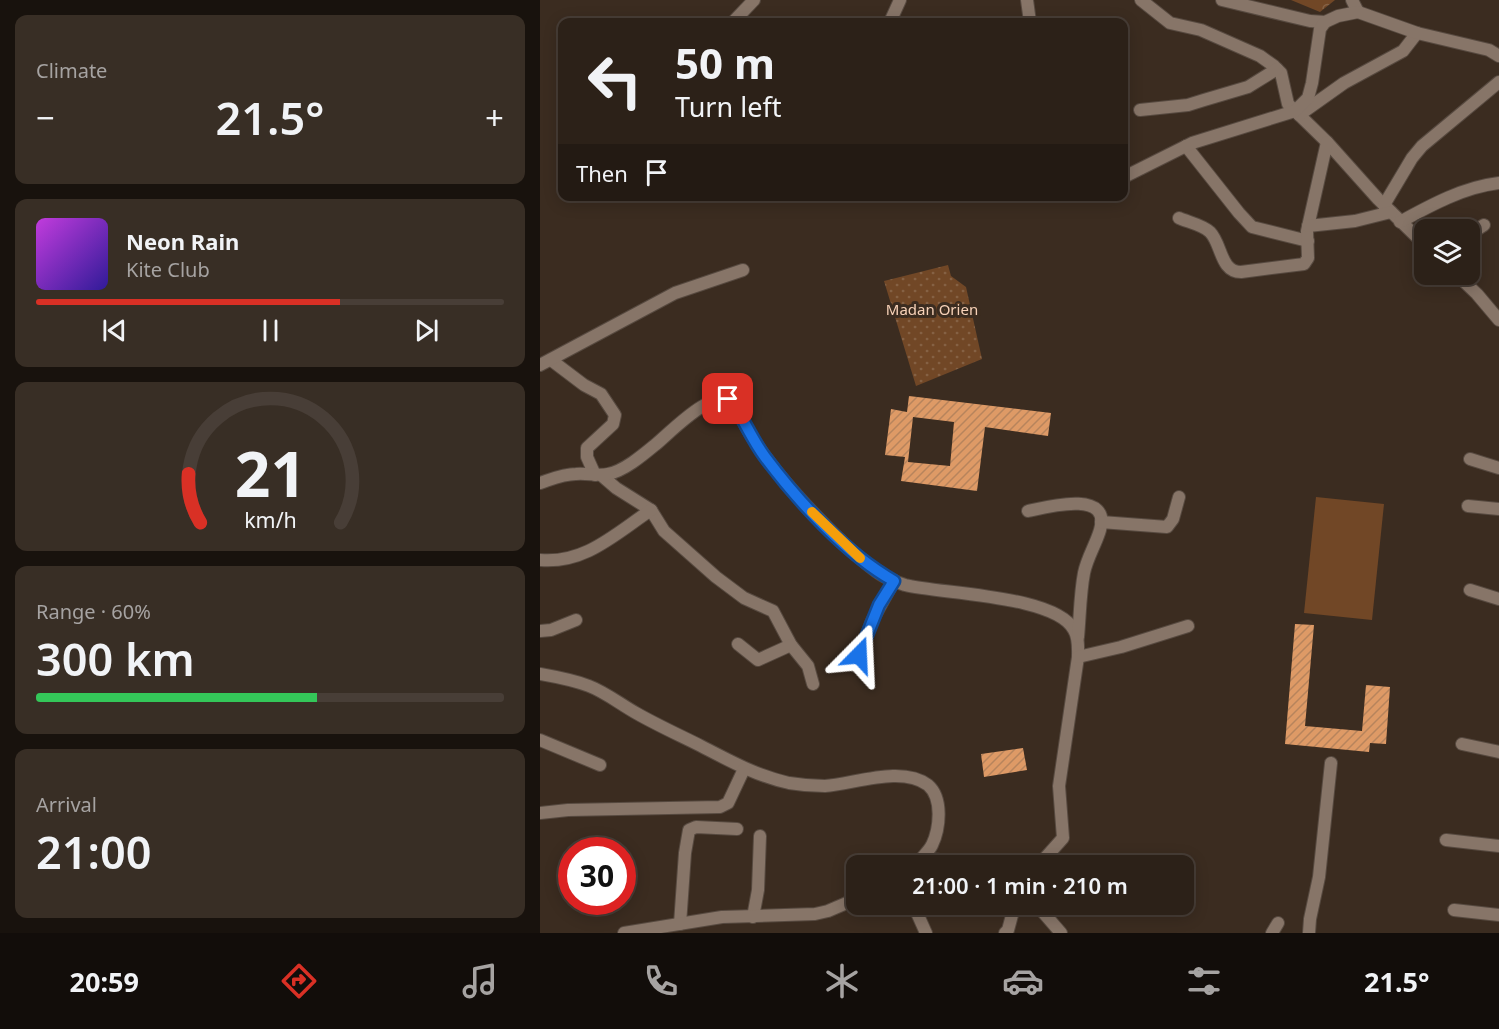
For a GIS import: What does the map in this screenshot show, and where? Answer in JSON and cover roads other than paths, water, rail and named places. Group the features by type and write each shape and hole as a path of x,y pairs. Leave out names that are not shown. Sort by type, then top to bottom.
{"street":[{"path":"737,18 753,0"},
{"path":"892,18 900,0"},
{"path":"1027,0 1029,18"},
{"path":"1141,0 1170,23 1201,30 1260,56 1277,69 1281,73 1288,104 1414,235"},
{"path":"1222,0 1310,21 1325,22 1338,16 1358,12 1417,33 1489,50 1499,56"},
{"path":"1352,0 1358,12"},
{"path":"1297,113 1308,98 1318,34 1325,22"},
{"path":"1128,175 1186,146 1297,113 1344,83 1403,51 1417,33"},
{"path":"1140,110 1188,105 1248,87 1277,69"},
{"path":"1308,226 1355,221 1388,209 1412,158 1422,146 1499,82"},
{"path":"1179,218 1209,231 1225,263 1238,273 1304,264 1308,258 1308,226 1327,142"},
{"path":"1186,146 1252,228 1308,242"},
{"path":"1400,222 1479,185 1499,183"},
{"path":"1480,228 1484,225"},
{"path":"543,364 675,293 744,270"},
{"path":"1468,285 1499,320"},
{"path":"543,364 601,394 615,415 613,424 587,448 586,457 598,475 651,510 664,531 716,577 744,598 773,612 791,645 808,666 813,684"},
{"path":"540,483 560,476 609,474 623,468 655,445 696,410 722,398 728,399 734,405 764,455 804,505 879,573 907,585 976,594 1052,613 1066,620 1074,629 1078,641"},
{"path":"1470,459 1499,468"},
{"path":"1101,522 1167,527 1173,519 1179,497"},
{"path":"1028,511 1061,504 1083,503 1098,510 1101,522 1101,528 1084,572 1075,688 1059,786 1063,838 1048,855"},
{"path":"1468,506 1499,509"},
{"path":"540,560 572,559 587,553 651,510"},
{"path":"855,666 872,621 894,581"},
{"path":"1470,590 1499,599"},
{"path":"540,631 551,630 576,620"},
{"path":"1078,657 1121,647 1188,626"},
{"path":"738,644 758,660 791,645"},
{"path":"540,674 590,686 639,715 744,769 788,783 826,786 881,777 902,776 917,779 928,785 938,802 938,816 932,845 923,855"},
{"path":"540,740 600,765"},
{"path":"1462,744 1499,752"},
{"path":"1309,933 1319,877 1331,763"},
{"path":"540,813 568,810 720,807 728,803 744,769"},
{"path":"680,924 689,830 696,827 737,829"},
{"path":"753,917 758,890 760,836"},
{"path":"1446,840 1499,846"},
{"path":"624,933 722,917 814,914 828,912 846,904"},
{"path":"1454,910 1499,915"},
{"path":"919,915 926,933"},
{"path":"1005,933 1011,915"},
{"path":"1045,915 1061,933"}],"park label":[{"name":"Madan Orien","path":"932,309"}]}
